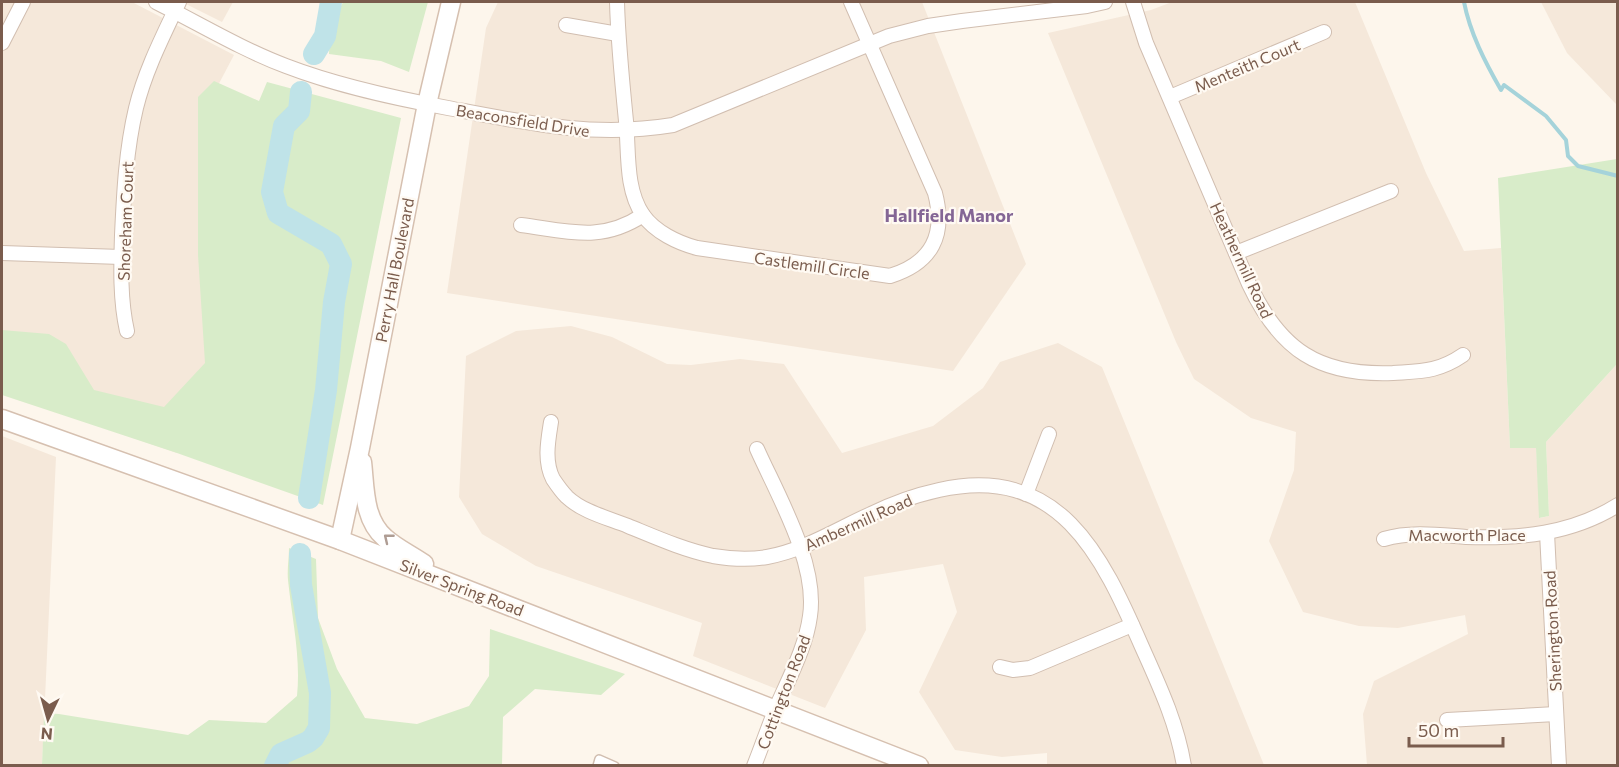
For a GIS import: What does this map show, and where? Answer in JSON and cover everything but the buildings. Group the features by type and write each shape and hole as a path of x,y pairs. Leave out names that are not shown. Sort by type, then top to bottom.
{"main road":[{"name":"Perry Hall Boulevard","path":"340,540 427,104 451,2"},
{"name":"Silver Spring Road","path":"2,419 340,540 919,765"},
{"path":"360,448 368,507 376,529 385,538 453,583"}],"street":[{"path":"2,43 23,2"},
{"name":"Beaconsfield Drive","path":"156,2 176,6 284,66 336,83 427,104 554,128 590,131 674,125 870,43 928,26 1105,2"},
{"name":"Castlemill Circle","path":"617,2 630,182 643,215 650,223 681,244 697,248 890,276 915,266 924,258 936,240 940,217 939,206 851,2"},
{"name":"Heathermill Road","path":"1133,2 1146,43 1236,253 1260,306 1282,338 1323,364 1338,370 1370,374 1432,371 1448,365 1463,355"},
{"name":"Shoreham Court","path":"127,331 123,314 124,177 137,106 161,36 176,6"},
{"path":"566,25 618,34"},
{"name":"Menteith Court","path":"1170,98 1324,32"},
{"path":"1236,253 1390,191"},
{"path":"521,225 591,233 622,228 643,215"},
{"path":"2,253 122,257"},
{"name":"Ambermill Road","path":"551,422 547,458 549,469 553,479 567,497 594,513 711,556 759,558 801,548 873,513 938,490 977,485 994,486 1026,494 1048,506 1078,530 1105,567 1117,589 1165,700 1178,738 1184,765"},
{"path":"1026,494 1050,434"},
{"name":"Cottington Road","path":"754,765 802,646 810,616 811,591 801,548 757,448"},
{"name":"Macworth Place","path":"1384,538 1404,534 1496,537 1547,533 1576,526 1617,505"},
{"name":"Sherington Road","path":"1547,533 1559,765"},
{"path":"1000,667 1013,670 1030,668 1132,625"},
{"path":"1447,720 1556,714"}],"lane":[{"path":"597,765 599,759 615,765"}],"shaded area":[{"path":"2,2 132,2 234,55 205,110 218,375 177,453 2,393"},
{"path":"182,2 233,2 222,22"},
{"path":"498,2 922,2 1026,264 953,371 447,293 486,28"},
{"path":"1172,2 1355,2 1426,173 1464,251 1501,248 1510,448 1536,447 1540,518 1549,516 1546,442 1617,364 1617,765 1367,765 1363,714 1374,681 1468,634 1465,615 1398,628 1359,626 1303,612 1269,541 1294,470 1296,432 1251,418 1194,379 1176,342 1048,33 1151,10"},
{"path":"1541,2 1617,2 1617,105 1567,53"},
{"path":"571,326 612,337 667,364 691,365 740,359 784,364 842,453 933,426 983,388 1000,362 1058,343 1102,367 1264,765 1047,766 1047,753 1002,757 955,750 919,692 957,612 943,564 864,577 866,630 825,708 693,656 702,623 536,566 482,534 459,497 466,356 516,331"},
{"path":"2,436 56,457 42,765 2,765"}],"green space":[{"path":"343,2 428,2 409,72 381,61 329,54 330,29"},
{"path":"214,81 259,101 267,82 401,118 323,505 177,453 2,395 2,330 49,334 66,344 94,390 164,407 205,363 198,255 198,97"},
{"path":"1617,159 1617,364 1546,442 1549,516 1539,518 1536,448 1510,448 1498,178"},
{"path":"289,548 316,559 318,618 337,669 365,718 417,724 469,706 489,676 490,629 625,674 601,695 535,689 503,717 502,765 42,765 44,713 188,735 209,720 266,723 297,696 297,652 288,576"}],"waterway":[{"path":"314,54 325,36 331,2"},
{"path":"1464,2 1479,47 1501,90 1504,85 1546,116 1566,140 1568,156 1578,166 1618,176"},
{"path":"301,92 299,111 284,126 272,192 278,213 331,244 341,264 334,302 326,390 309,498"},
{"path":"275,766 281,754 308,742 319,728 320,693 301,585 300,554"}],"district":[{"name":"Hallfield Manor","path":"949,215"}]}
